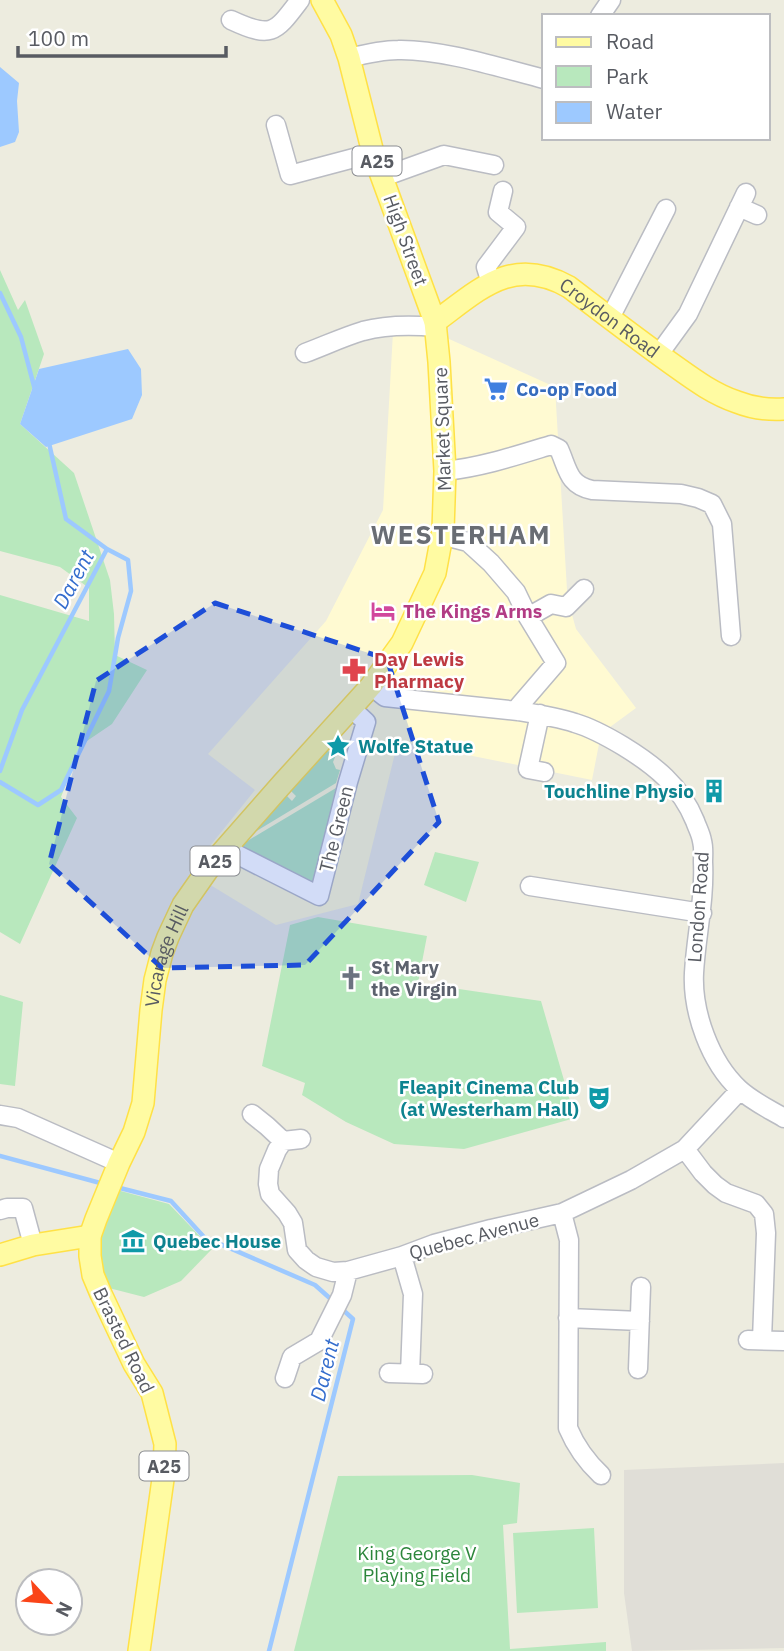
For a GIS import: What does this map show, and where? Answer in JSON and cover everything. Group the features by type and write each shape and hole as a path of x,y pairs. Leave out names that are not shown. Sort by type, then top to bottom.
{"main road":[{"name":"High Street","path":"322,0 341,35 373,153 435,324"},
{"name":"Croydon Road","path":"435,324 502,277 541,275 569,287 699,383 737,403 771,410 784,409"},
{"name":"Market Square","path":"371,687 402,643 435,573 441,535 445,471 435,324"},
{"name":"Vicarage Hill","path":"119,1163 134,1132 143,1102 155,980 167,937 183,905 211,865 371,687"},
{"name":"A25","path":"90,1236 119,1163"},
{"path":"0,1255 33,1245 90,1236"},
{"name":"Brasted Road","path":"90,1236 93,1275 130,1354 152,1393 164,1444 164,1472 139,1651"}],"street":[{"path":"231,20 254,31 275,29 300,0"},
{"path":"349,58 378,51 421,51 542,79"},
{"path":"276,125 290,175 373,153"},
{"path":"383,177 444,155 494,165"},
{"path":"491,283 486,267 516,227 498,212 503,191"},
{"path":"659,355 688,314 743,200 757,215"},
{"path":"610,318 666,209"},
{"path":"305,353 365,330 435,324"},
{"path":"445,471 487,464 551,445 559,449 571,480 582,488 592,491 681,494 712,504 722,524 731,636"},
{"path":"441,535 474,545 516,592 556,663 519,706 518,711"},
{"path":"528,617 551,604 566,607 584,589"},
{"name":"London Road","path":"371,687 385,697 518,711 576,723 604,735 648,762 668,779 692,815 702,840 702,913 694,975 699,1019 726,1074 740,1090 784,1118"},
{"name":"The Green","path":"226,848 319,896 366,722 351,708"},
{"path":"536,770 540,714"},
{"path":"530,886 702,913"},
{"name":"Quebec Avenue","path":"252,1114 292,1140 277,1150 269,1169 270,1194 293,1223 297,1250 316,1267 333,1272 348,1271 434,1244 562,1213 631,1180 685,1149 740,1090"},
{"path":"0,1115 18,1118 119,1163"},
{"path":"685,1149 715,1185 726,1193 756,1203 764,1214 766,1233 755,1340 784,1340"},
{"path":"4,1209 23,1208 33,1245"},
{"path":"562,1213 569,1240 568,1428 575,1444 601,1475"},
{"path":"389,1373 416,1374 413,1294 402,1256"},
{"path":"285,1378 292,1357 319,1341 342,1295 348,1271"},
{"path":"638,1369 641,1287"},
{"path":"568,1318 640,1321"}],"highlighted area":[{"path":"215,603 387,659 439,822 305,965 162,968 49,864 96,681"}],"shaded area":[{"path":"427,329 555,387 567,590 571,611 576,629 636,708 606,730 599,744 592,780 398,741 358,904 276,925 189,872 255,790 208,754 326,621 383,510 393,332"},
{"path":"784,1463 784,1648 632,1651 624,1593 624,1470"}],"green space":[{"path":"0,270 18,310 25,300 44,354 20,424 74,473 110,580 115,655 147,670 112,724 81,745 61,797 77,818 20,944 0,932 0,595 89,621 89,588 60,567 0,551"},
{"path":"324,749 336,755 333,762 336,769 340,770 336,783 253,833 287,796 292,801 296,796 291,791"},
{"path":"336,788 317,874 312,882 243,850 244,843"},
{"path":"435,852 479,862 466,902 424,885"},
{"path":"318,917 427,936 418,983 541,1001 575,1118 464,1149 394,1144 346,1122 302,1095 305,1083 262,1066 290,925"},
{"path":"0,995 23,1002 15,1086 0,1084"},
{"path":"117,1190 169,1204 212,1249 181,1281 144,1297 105,1287 99,1250 105,1220"},
{"name":"King George V Playing Field","path":"472,1475 520,1483 517,1523 503,1525 510,1649 606,1642 606,1651 294,1651 338,1476"},
{"path":"594,1528 598,1608 517,1613 513,1533"}],"water":[{"path":"0,67 19,83 19,132 15,142 0,147"},
{"path":"128,349 141,369 142,395 132,419 46,447 20,424 39,369"}],"waterway":[{"name":"Darent","path":"0,293 21,337 35,390"},
{"name":"Darent","path":"0,771 22,710 107,549 66,519 49,443"},
{"path":"0,782 38,805 61,790 109,691 118,638 131,591 128,560 107,549"},
{"name":"Darent","path":"0,1156 104,1184"},
{"name":"Darent","path":"116,1187 171,1201 204,1237 315,1285 333,1301"},
{"name":"Darent","path":"269,1651 353,1319 342,1309"}],"place":[{"name":"Co-op Food","path":"496,389"},
{"name":"The Kings Arms","path":"383,611"},
{"name":"Day Lewis Pharmacy","path":"354,670"},
{"name":"Wolfe Statue","path":"338,746"},
{"name":"Touchline Physio","path":"714,791"},
{"name":"St Mary the Virgin","path":"351,978"},
{"name":"Fleapit Cinema Club (at Westerham Hall)","path":"599,1098"},
{"name":"Quebec House","path":"133,1241"}],"district":[{"name":"WESTERHAM","path":"461,534"}]}
